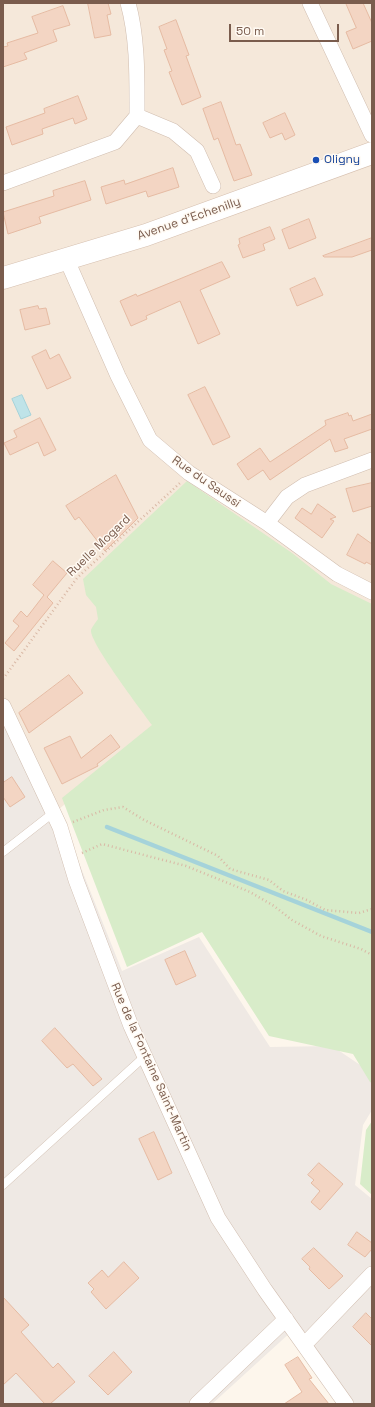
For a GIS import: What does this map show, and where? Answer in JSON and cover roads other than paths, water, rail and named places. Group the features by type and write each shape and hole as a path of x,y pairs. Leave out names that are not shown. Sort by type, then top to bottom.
{"street":[{"path":"3,183 115,142 137,116 137,76 134,28 128,3"},
{"path":"310,3 372,135"},
{"path":"137,116 173,132 197,151 213,186"},
{"name":"Avenue d'Echenilly","path":"3,278 146,235 372,153"},
{"name":"Rue du Saussi","path":"66,258 118,376 150,440 189,473 267,524 337,574 372,592"},
{"path":"267,524 287,498 306,484 372,460"},
{"name":"Rue de la Fontaine Saint-Martin","path":"3,706 60,827 101,950 144,1058 218,1218 265,1290 305,1344 346,1404"},
{"path":"305,1344 372,1274"},
{"path":"198,1404 286,1319"}],"lane":[{"path":"3,852 53,814"},
{"path":"3,1185 144,1058"}],"water":[{"path":"22,395 31,415 21,419 12,399"}],"waterway":[{"path":"107,827 372,932"}],"place":[{"name":"Oligny","path":"316,160"}]}
